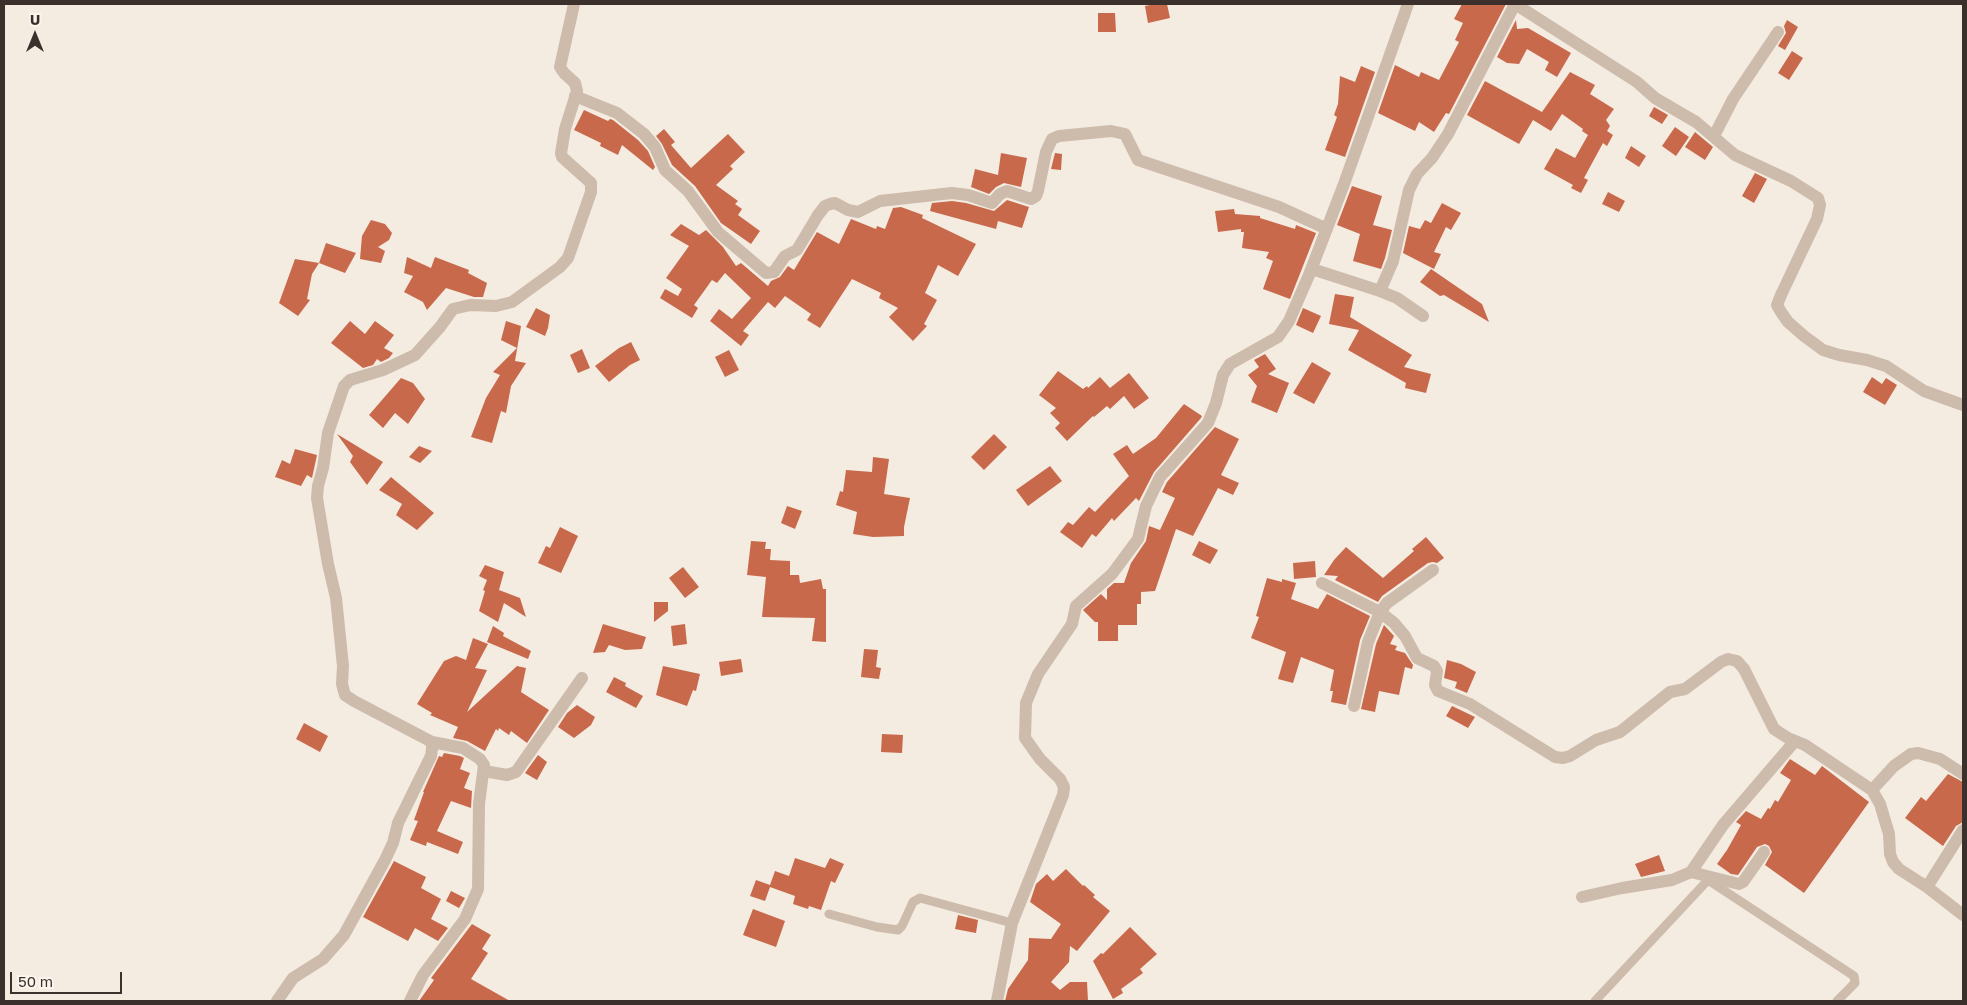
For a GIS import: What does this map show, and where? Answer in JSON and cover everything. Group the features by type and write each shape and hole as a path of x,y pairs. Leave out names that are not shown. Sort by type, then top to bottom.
{"street":[{"path":"410,1001 423,976 465,919 475,898 478,883 479,804 484,771 483,761 474,754 450,745 432,742 345,695 342,684 343,666 339,618 317,498 318,486 323,468 328,433 344,386 350,380 383,370 415,355 453,310 470,306 496,306 512,302 560,267 568,258 591,192 591,183 562,157 561,153 565,129 575,96 575,83 560,67 574,4"},
{"path":"997,1001 1012,923 1063,795 1064,787 1060,779 1040,759 1025,738 1026,703 1038,674 1072,624 1076,606 1112,574 1138,539 1146,506 1160,478 1208,423 1216,403 1223,375 1230,364 1278,337 1289,321 1327,229 1408,4"},
{"path":"1380,292 1393,261 1409,190 1417,174 1432,158 1448,134 1515,4 1637,82 1655,98 1696,122 1735,155 1791,181 1818,198 1820,205 1817,219 1780,295 1777,306 1788,322 1823,350 1886,366 1924,391 1963,405"},
{"path":"1714,136 1733,99 1778,32"},
{"path":"575,96 617,113 644,134 655,147 665,170 688,191 718,232 766,273 774,272 785,256 797,250 825,206 835,203 848,210 858,212 880,200 952,193 968,195 992,202 1000,194 1007,191 1031,199 1036,196 1038,191 1046,152 1052,140 1059,136 1111,131 1125,134 1138,160 1279,207 1327,229"},
{"path":"1312,268 1397,298 1423,316"},
{"path":"1354,706 1368,642 1380,612 1387,603 1433,570"},
{"path":"1322,583 1380,612 1394,623 1405,636 1417,658 1434,666 1437,671 1435,685 1438,691 1470,704 1555,757 1563,758 1570,756 1596,740 1620,732 1670,692 1685,689 1720,662 1728,659 1737,661 1744,669 1774,729 1779,734 1806,745 1872,790 1880,804 1889,834 1890,854 1893,862 1899,869 1927,887 1963,915"},
{"path":"484,771 507,775 516,772 582,678"},
{"path":"1582,898 1622,888 1672,880 1691,872 1723,825 1796,741"},
{"path":"277,1001 293,978 323,958 344,935 393,843 398,823 431,756 432,742"},
{"path":"1872,790 1894,766 1910,754 1918,753 1940,759 1963,774"},
{"path":"1927,887 1963,830"},
{"path":"1691,872 1739,884 1743,882 1764,852"}],"lane":[{"path":"1595,1001 1708,880 1854,976 1855,983 1837,1001"},
{"path":"829,914 877,927 898,930 914,902 920,898 1012,923"}],"building":[{"path":"1167,4 1170,18 1148,23 1145,6"},
{"path":"1462,4 1506,4 1449,114 1446,113 1434,132 1419,122 1415,131 1378,113 1395,65 1419,77 1421,72 1439,80 1459,42 1455,40 1463,23 1454,19"},
{"path":"1098,13 1115,13 1116,32 1098,32"},
{"path":"1516,20 1517,29 1528,28 1571,53 1557,77 1545,70 1549,62 1527,49 1519,64 1507,63 1497,57"},
{"path":"1787,20 1798,27 1785,50 1778,46 1786,33 1784,26"},
{"path":"1792,51 1803,58 1789,80 1778,73"},
{"path":"1361,66 1375,72 1345,157 1325,150 1337,117 1334,115 1338,104 1340,76 1355,82"},
{"path":"1570,72 1595,85 1590,94 1614,109 1606,120 1610,126 1607,131 1613,135 1607,146 1603,143 1584,178 1588,180 1581,193 1571,188 1573,185 1544,169 1556,148 1575,158 1588,135 1582,131 1583,129 1562,114 1551,131 1533,120 1519,144 1467,115 1485,81 1542,112"},
{"path":"1654,107 1668,115 1662,124 1649,116"},
{"path":"584,110 608,121 610,119 613,120 638,140 648,151 655,167 653,170 622,145 618,155 600,146 601,143 574,130"},
{"path":"1675,127 1689,137 1676,156 1662,146"},
{"path":"664,129 675,142 671,145 691,168 728,134 745,152 730,166 733,169 716,185 738,201 735,204 742,209 738,215 760,231 751,244 721,223 695,186 672,165 656,136"},
{"path":"1695,132 1713,147 1705,160 1685,147"},
{"path":"1631,146 1646,156 1639,167 1625,158"},
{"path":"1001,153 1027,158 1021,187 1004,183 996,187 989,194 971,187 975,169 998,175"},
{"path":"1055,153 1062,154 1061,170 1051,169"},
{"path":"1755,173 1767,179 1754,203 1742,196"},
{"path":"1352,186 1382,196 1373,225 1392,230 1381,269 1353,261 1360,234 1337,225"},
{"path":"1608,192 1625,201 1619,212 1602,204"},
{"path":"1007,200 1029,207 1022,228 998,221 996,229 930,211 932,203 952,201 994,211"},
{"path":"1442,203 1461,213 1451,230 1446,227 1434,252 1441,254 1434,269 1403,253 1409,226 1420,229 1425,220 1431,223"},
{"path":"901,207 923,215 922,218 976,244 958,276 938,265 925,293 937,300 924,324 927,326 913,341 889,317 898,308 879,298 881,293 852,279 820,328 807,320 811,314 785,296 775,308 768,302 743,331 749,335 741,346 710,321 719,309 732,319 751,298 725,273 717,283 712,280 694,305 698,308 692,318 660,298 665,289 678,296 682,289 666,278 689,246 670,235 681,224 699,235 706,230 723,247 736,266 741,263 768,286 771,281 780,277 788,266 794,270 817,232 839,244 851,219 876,229 877,226 885,229 893,208"},
{"path":"1234,209 1235,214 1260,216 1260,218 1295,229 1296,225 1316,233 1290,299 1263,289 1273,261 1266,258 1269,252 1242,248 1244,232 1241,232 1241,229 1218,232 1215,211"},
{"path":"371,220 385,224 392,233 389,240 378,247 385,251 381,263 360,259 362,236"},
{"path":"326,243 356,253 345,273 319,263"},
{"path":"407,257 431,268 435,257 469,270 468,273 487,283 483,297 474,297 446,288 427,310 423,302 404,292 413,276 404,273"},
{"path":"295,259 319,263 312,274 307,299 310,300 298,316 279,303"},
{"path":"1431,269 1482,304 1489,322 1444,295 1440,296 1420,282"},
{"path":"1335,294 1354,297 1350,317 1412,355 1404,367 1431,374 1426,393 1405,388 1406,383 1348,350 1359,330 1329,324"},
{"path":"536,308 550,315 545,336 526,327"},
{"path":"1303,308 1321,316 1313,333 1296,325"},
{"path":"350,321 365,334 375,321 394,335 384,348 393,353 389,358 381,362 377,359 373,365 363,368 331,343"},
{"path":"506,321 521,326 515,361 526,363 511,386 506,413 501,411 492,443 471,437 486,398 500,375 493,372 517,348 501,340"},
{"path":"631,342 640,360 630,365 609,382 595,366 619,348"},
{"path":"582,349 590,368 578,373 570,355"},
{"path":"729,350 739,370 725,377 715,357"},
{"path":"1265,354 1276,369 1268,374 1289,383 1277,413 1251,402 1257,386 1248,375 1259,367 1254,360"},
{"path":"1312,362 1331,373 1314,404 1293,393"},
{"path":"1058,371 1083,389 1087,386 1088,388 1100,377 1110,388 1129,373 1149,398 1134,409 1124,396 1110,409 1107,406 1093,416 1067,441 1055,428 1060,423 1050,413 1056,408 1039,395"},
{"path":"1872,377 1882,384 1886,378 1897,385 1885,405 1863,392"},
{"path":"401,378 413,383 425,399 408,424 395,413 383,428 369,415"},
{"path":"1184,404 1202,416 1154,472 1139,501 1136,498 1114,521 1112,518 1096,537 1092,534 1082,548 1060,532 1068,522 1073,525 1089,507 1095,512 1129,476 1113,454 1127,445 1133,454 1156,438"},
{"path":"1215,427 1239,439 1221,475 1239,483 1233,495 1218,488 1193,536 1176,529 1155,591 1141,592 1141,604 1137,604 1137,625 1118,625 1118,641 1098,641 1098,622 1095,622 1083,610 1101,594 1107,600 1107,589 1114,583 1124,583 1131,563 1146,541 1149,526 1160,530 1175,498 1162,492 1167,482"},
{"path":"337,434 383,462 367,485 350,462 353,456"},
{"path":"994,434 1007,447 984,470 971,457"},
{"path":"419,446 432,451 420,463 409,457"},
{"path":"295,449 317,455 312,478 307,475 301,486 275,477 282,460 290,464"},
{"path":"873,457 889,459 884,494 910,498 904,536 873,537 853,534 857,512 836,505 840,491 843,492 846,470 872,472"},
{"path":"1050,466 1062,481 1028,506 1016,490"},
{"path":"391,477 434,513 417,530 396,515 402,504 379,490"},
{"path":"787,506 802,511 795,529 781,523"},
{"path":"560,527 578,536 561,573 538,563 546,546 550,548"},
{"path":"1426,537 1444,558 1437,563 1428,563 1382,596 1378,602 1335,580 1338,576 1324,575 1346,547 1383,578 1414,551 1412,549"},
{"path":"751,541 766,542 765,549 771,549 770,560 790,561 790,575 799,575 800,583 821,579 823,589 826,589 826,642 812,641 815,618 762,617 766,577 747,575"},
{"path":"1199,541 1218,550 1210,564 1192,555"},
{"path":"1315,561 1316,577 1294,579 1293,563"},
{"path":"485,565 504,572 499,590 520,598 526,617 504,603 498,622 479,611 487,580 479,576"},
{"path":"683,567 699,587 685,598 669,578"},
{"path":"1267,578 1282,582 1282,579 1296,583 1291,599 1318,609 1327,594 1370,616 1360,640 1346,705 1331,702 1333,691 1330,691 1334,670 1301,657 1293,683 1278,679 1286,652 1251,638 1259,617 1256,616"},
{"path":"654,602 668,602 668,611 654,622"},
{"path":"603,624 646,637 642,649 625,650 609,645 605,652 593,653"},
{"path":"685,624 687,644 673,646 671,626"},
{"path":"1384,625 1394,636 1390,644 1397,646 1395,650 1405,653 1413,665 1412,669 1405,667 1399,695 1379,691 1375,712 1361,709 1376,644"},
{"path":"493,626 504,633 503,636 531,651 528,659 487,642"},
{"path":"473,638 488,644 475,668 487,670 467,712 517,666 526,668 521,692 549,710 527,743 511,731 509,735 499,728 498,731 496,729 485,751 467,741 453,738 458,727 430,715 432,713 417,704 444,661 456,656 466,660"},
{"path":"864,649 878,650 876,667 881,668 879,679 861,677"},
{"path":"741,659 743,672 721,676 719,662"},
{"path":"1447,660 1461,664 1476,672 1467,693 1455,688 1457,682 1444,678"},
{"path":"663,666 700,674 696,691 693,690 687,706 656,695"},
{"path":"614,677 626,683 625,686 643,696 636,708 606,692"},
{"path":"577,705 595,717 591,725 574,738 558,727 567,713"},
{"path":"1452,706 1475,717 1468,728 1446,716"},
{"path":"304,723 328,736 320,752 296,739"},
{"path":"882,734 903,735 902,753 881,752"},
{"path":"444,753 464,758 460,769 470,773 464,788 472,791 471,808 451,801 437,831 463,842 458,854 427,842 426,846 410,840 418,821 414,820 423,792 439,756 442,757"},
{"path":"538,755 547,762 537,780 525,773"},
{"path":"1790,759 1815,775 1822,766 1869,802 1804,893 1765,865 1772,852 1769,846 1765,844 1757,847 1738,875 1731,874 1717,864 1741,825 1736,822 1746,811 1761,819 1775,800 1778,802 1791,780 1780,773"},
{"path":"1948,774 1963,782 1963,822 1956,826 1943,846 1905,818 1921,797 1926,801"},
{"path":"1659,855 1665,871 1641,877 1635,864"},
{"path":"795,858 825,868 830,858 844,864 835,883 831,881 821,910 809,906 808,909 793,904 795,896 770,887 765,901 750,896 756,880 770,885 775,871 789,876"},
{"path":"394,861 426,877 421,888 441,899 431,919 448,928 438,941 415,928 408,941 363,917"},
{"path":"1066,869 1095,895 1093,897 1110,911 1077,951 1070,946 1069,962 1051,982 1060,990 1070,982 1087,982 1088,1001 1005,1001 1008,989 1028,960 1029,938 1051,939 1061,924 1030,902 1036,884 1047,874 1053,881"},
{"path":"451,891 465,898 459,908 446,901"},
{"path":"753,909 785,921 776,947 743,935"},
{"path":"958,915 978,920 976,933 955,929"},
{"path":"472,924 491,935 482,949 488,953 471,979 510,1001 419,1001 434,980 431,978"},
{"path":"1130,927 1157,954 1140,969 1143,973 1121,989 1123,993 1113,999 1093,961 1101,953 1103,954"}]}
